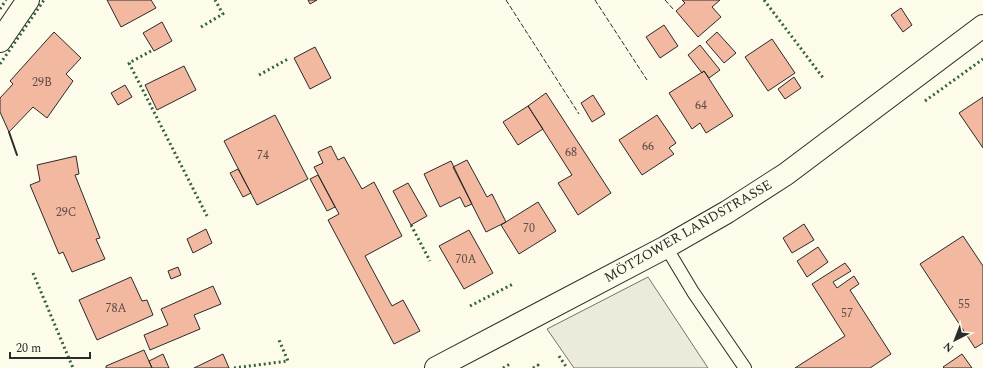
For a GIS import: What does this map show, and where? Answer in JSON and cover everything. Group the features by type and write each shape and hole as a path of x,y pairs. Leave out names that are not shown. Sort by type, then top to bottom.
{"main road":[{"path":"0,41 28,0"},
{"name":"MÖTZOWER LANDSTRASSE","path":"436,368 666,247 727,212 786,174 983,26"}],"lane":[{"path":"666,247 745,368"}],"shaded area":[{"path":"648,277 708,368 574,368 547,329"}],"building":[{"path":"107,0 151,0 156,8 121,27"},
{"path":"308,0 317,0 310,4"},
{"path":"682,0 720,0 712,7 721,17 698,37 676,11 685,3"},
{"path":"901,8 912,25 903,32 891,15"},
{"path":"162,22 172,41 154,51 143,33"},
{"path":"664,25 678,46 660,58 646,37"},
{"path":"54,32 81,58 66,74 73,81 47,118 33,107 9,132 0,112 0,98 13,84 10,81"},
{"path":"717,32 736,53 724,63 706,42"},
{"path":"772,39 795,73 768,91 745,57"},
{"path":"700,45 720,70 709,78 704,71 702,73 688,55"},
{"path":"315,47 331,78 310,89 294,58"},
{"path":"184,66 196,90 157,110 145,85"},
{"path":"704,71 733,116 706,133 700,123 692,129 669,93"},
{"path":"794,77 801,88 785,99 778,89"},
{"path":"125,85 132,97 118,105 111,93"},
{"path":"546,93 611,193 578,215 558,183 572,175 528,106"},
{"path":"593,95 605,114 592,122 581,103"},
{"path":"983,97 983,148 959,113"},
{"path":"528,106 543,129 518,145 503,122"},
{"path":"275,115 308,179 257,205 224,141"},
{"path":"657,115 676,143 669,148 674,154 642,175 619,140"},
{"path":"331,146 338,160 344,157 362,189 374,182 402,236 365,256 392,306 403,300 420,331 394,344 328,220 339,214 314,167 323,163 318,152"},
{"path":"76,156 79,174 75,175 100,238 96,239 105,259 72,272 63,252 59,254 30,185 40,181 37,165"},
{"path":"467,160 487,197 492,194 506,222 486,232 453,167"},
{"path":"451,161 472,204 465,207 460,197 440,207 424,174"},
{"path":"238,169 251,193 243,197 230,173"},
{"path":"318,175 335,207 327,211 310,179"},
{"path":"408,183 427,216 411,225 393,191"},
{"path":"538,202 556,231 519,254 501,225"},
{"path":"804,224 814,240 792,253 783,238"},
{"path":"206,229 212,243 193,253 187,239"},
{"path":"469,230 493,273 464,289 439,246"},
{"path":"963,236 983,266 983,343 975,348 920,264"},
{"path":"818,247 828,262 807,277 797,261"},
{"path":"845,263 851,271 833,282 837,288 854,276 859,284 850,290 891,354 870,368 795,368 845,336 812,284"},
{"path":"178,267 181,275 171,279 168,271"},
{"path":"131,277 142,301 147,300 153,315 97,340 79,300"},
{"path":"213,286 221,304 194,315 200,329 150,350 144,335 168,325 161,309"},
{"path":"144,350 152,368 106,368 106,366"},
{"path":"163,354 169,368 152,368 149,361"},
{"path":"223,354 229,368 194,368"},
{"path":"962,354 972,368 943,367"}],"hedge":[{"path":"0,9 6,0"},
{"path":"0,64 44,0"},
{"path":"201,27 223,14 215,0"},
{"path":"764,0 824,79"},
{"path":"151,51 129,63 207,216"},
{"path":"259,75 288,59"},
{"path":"925,101 983,59"},
{"path":"411,225 430,261"},
{"path":"33,273 73,368"},
{"path":"470,306 513,284"},
{"path":"234,368 288,361 279,340"},
{"path":"559,356 567,368"},
{"path":"503,368 510,364"},
{"path":"533,368 538,365 539,368"}],"fence":[{"path":"506,0 579,114"},
{"path":"595,0 647,80"},
{"path":"665,0 674,10"}],"wall":[{"path":"9,132 17,155"}]}
